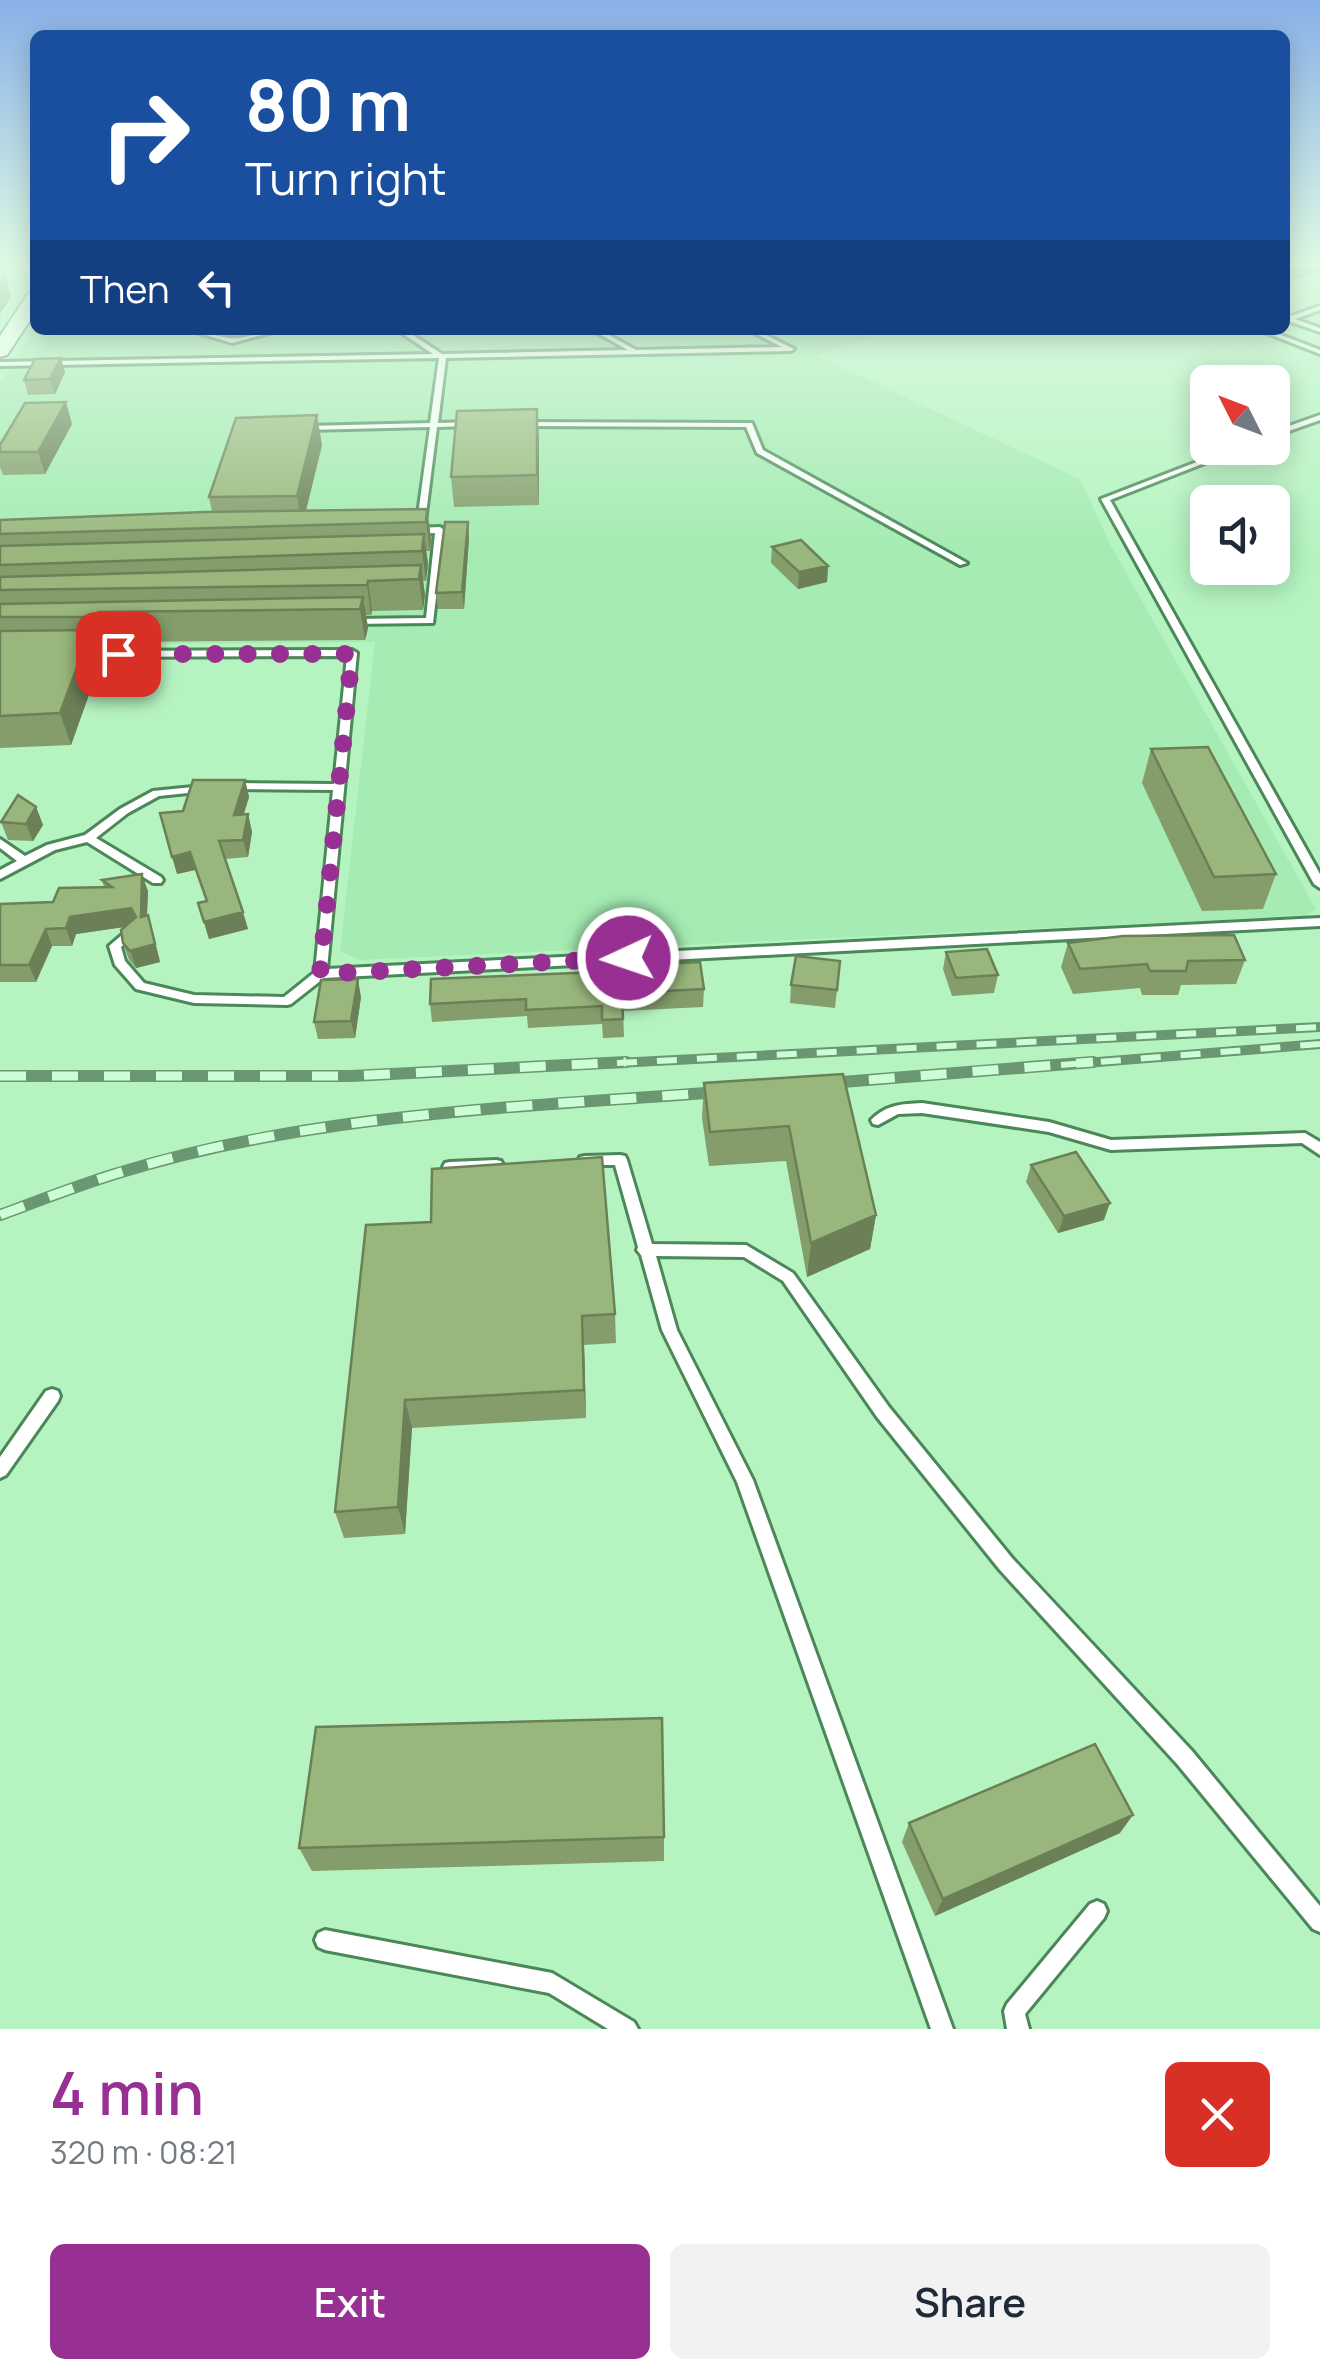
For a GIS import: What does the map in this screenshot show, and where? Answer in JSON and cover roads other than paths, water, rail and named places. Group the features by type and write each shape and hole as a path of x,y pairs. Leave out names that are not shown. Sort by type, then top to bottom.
{"lane":[{"path":"0,364 210,361"},
{"path":"420,530 443,361"},
{"path":"1290,428 1320,416"},
{"path":"288,428 492,424"},
{"path":"512,424 749,425 760,451 963,562"},
{"path":"1194,465 1105,499 1320,884"},
{"path":"332,623 430,621 440,530 400,531"},
{"path":"418,557 438,556"},
{"path":"414,588 434,588"},
{"path":"59,654 352,654 320,974"},
{"path":"0,875 51,847 89,838 124,811 157,793 256,784 340,788"},
{"path":"89,838 157,880"},
{"path":"0,842 24,861"},
{"path":"133,932 116,946 119,962 140,986 194,999 286,1001 320,974 1320,922"},
{"path":"878,1120 896,1109 922,1108 1049,1128 1111,1145 1305,1138 1320,1150"},
{"path":"563,1162 620,1160 670,1330 745,1480 942,2029"},
{"path":"450,1166 506,1164"},
{"path":"644,1250 746,1252 788,1277 883,1412 1006,1564 1185,1758 1320,1922"},
{"path":"0,1470 52,1396"},
{"path":"1018,2029 1014,2011 1097,1911"},
{"path":"325,1940 552,1983 627,2029"}],"railway":[{"path":"577,1065 1320,1027"},
{"path":"1061,1065 1320,1044"},
{"path":"0,1076 351,1076 626,1062"},
{"path":"817,1084 1093,1062"},
{"path":"0,1215 115,1174 266,1137 421,1115 732,1091"}]}
